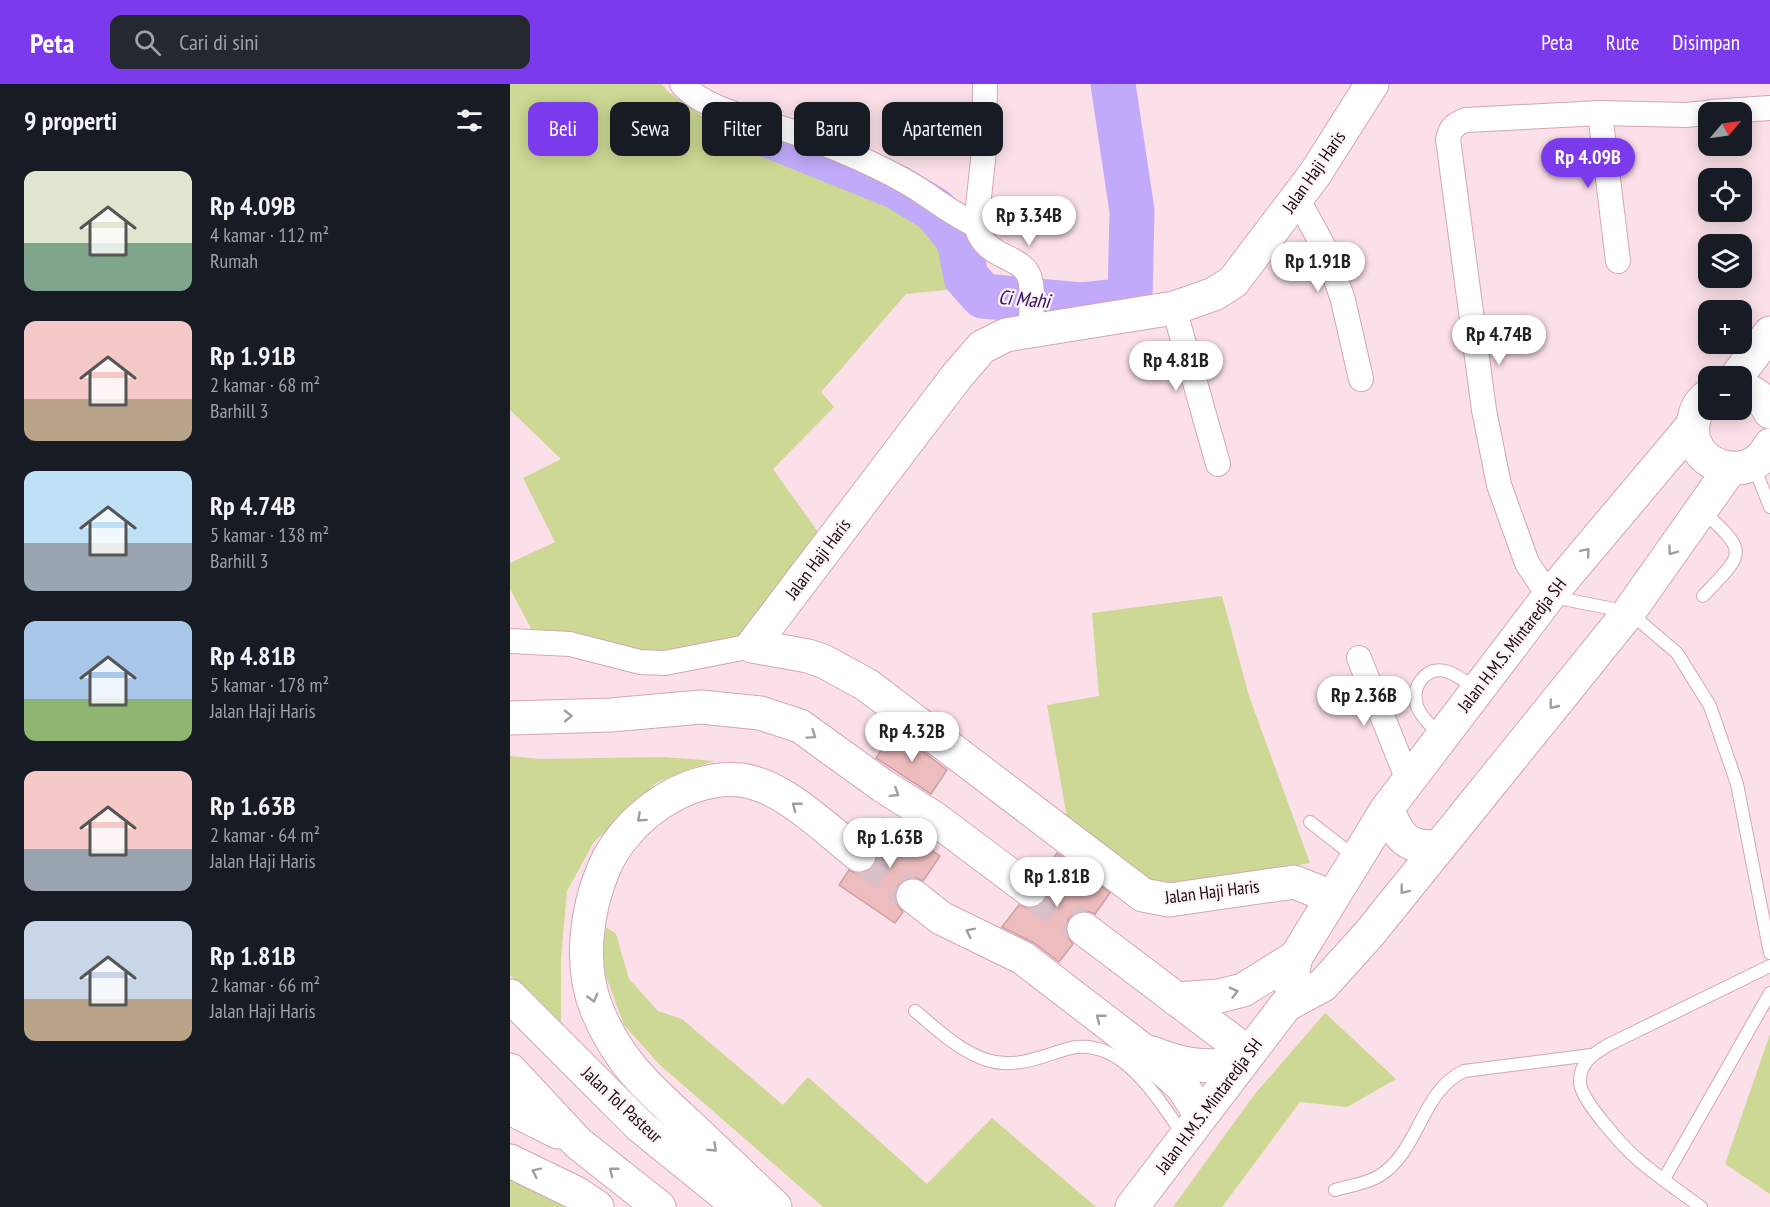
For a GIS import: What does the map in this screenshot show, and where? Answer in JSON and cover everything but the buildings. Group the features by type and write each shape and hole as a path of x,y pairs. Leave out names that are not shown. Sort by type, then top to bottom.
{"main road":[{"name":"Jalan Haji Haris","path":"1332,897 1294,882 1169,900 1143,895 867,686 808,656 753,646 982,347 1031,322 1174,308 1214,294 1233,282 1297,198 1372,84"},
{"path":"1745,366 1770,333"},
{"path":"1752,393 1770,412"},
{"name":"Jalan H.M.S. Mintaredja SH","path":"1286,1005 1296,957 1386,809 1549,596 1692,426 1698,408"},
{"path":"1692,426 1699,450 1707,460 1718,466 1757,459"},
{"name":"Jalan H.M.S. Mintaredja SH","path":"1132,1207 1286,1005 1323,986 1369,934 1629,612 1701,510 1757,459"},
{"path":"510,718 610,715 701,707 760,713 800,726 883,786 934,818 1030,890"},
{"path":"775,1207 635,1074 611,1040 596,1007 587,975 587,939 597,891 604,866 639,818 670,797 713,780 743,780 765,786 782,795 859,855"},
{"path":"1386,809 1395,828 1403,838 1420,848 1438,847"},
{"path":"913,896 941,918 1023,958 1140,1048 1183,1087 1193,1127"},
{"path":"1084,929 1176,999 1244,1059"},
{"path":"1176,999 1220,996 1243,990 1296,957"},
{"name":"Jalan Tol Pasteur","path":"510,996 641,1127 740,1207"},
{"path":"1140,1048 1174,1062 1204,1068 1244,1059"},
{"path":"510,1070 578,1143 659,1207"},
{"path":"510,1108 578,1143"},
{"path":"510,1161 576,1193 597,1207"}],"street":[{"path":"682,84 691,95 803,135 875,166 918,189 954,215 976,225"},
{"path":"985,84 984,151 976,225 979,237 987,247 1023,268 1028,274 1031,284 1031,322"},
{"path":"1752,110 1770,108"},
{"path":"1600,113 1618,261"},
{"path":"1549,596 1527,563 1499,485 1484,410 1448,139 1450,130 1456,124 1466,120 1600,113 1698,114"},
{"path":"1297,198 1330,262 1343,300 1361,379"},
{"path":"1174,308 1218,464"},
{"path":"510,641 570,644 640,662 665,663 753,646"},
{"path":"1359,658 1408,780"}],"lane":[{"path":"1757,459 1770,507"},
{"path":"1701,510 1730,536 1736,545 1736,557 1729,569 1703,597"},
{"path":"1549,596 1629,612 1677,653 1710,706 1737,784 1770,953"},
{"path":"1441,737 1415,702 1417,685 1426,674 1439,669 1455,674 1477,689"},
{"path":"1310,822 1356,858"},
{"path":"1335,1190 1377,1177 1391,1167 1403,1154 1426,1111 1450,1077 1464,1071 1591,1055 1770,966"},
{"path":"1664,1179 1770,993"},
{"path":"915,1011 959,1047 987,1060 1008,1063 1027,1062 1068,1049 1092,1046 1117,1058 1155,1095 1193,1127"},
{"path":"1591,1055 1583,1067 1580,1085 1592,1108 1635,1157 1694,1205"}],"green space":[{"path":"510,84 662,84 667,91 682,102 610,102 610,156 690,156 690,107 702,116 702,156 782,156 782,148 794,153 794,156 813,160 892,193 943,236 956,256 956,289 906,294 821,392 834,407 773,469 823,539 751,639 654,658 535,636 510,589 510,563 555,542 523,478 561,459 510,410"},
{"path":"1222,596 1249,696 1310,863 1191,885 1149,880 1069,829 1047,705 1099,696 1092,613"},
{"path":"510,756 540,759 663,757 715,761 656,783 594,842 567,891 561,958 561,1024 510,975"},
{"path":"606,927 616,934 629,979 658,1011 682,1019 783,1105 808,1077 927,1184 992,1118 1096,1207 823,1207 660,1065 624,1025 601,963"},
{"path":"1325,1013 1396,1079 1347,1107 1300,1102 1222,1207 1173,1207 1254,1095"},
{"path":"1770,1034 1770,1194 1725,1164"},
{"path":"510,1178 513,1178 565,1207 510,1207"}],"waterway":[{"name":"Ci Mahi","path":"782,141 897,187 935,210 959,240 966,277 983,296 1082,305 1130,300 1132,211 1113,84"}],"tunnel":[{"path":"859,855 913,896"},
{"path":"1030,890 1084,929"}]}
